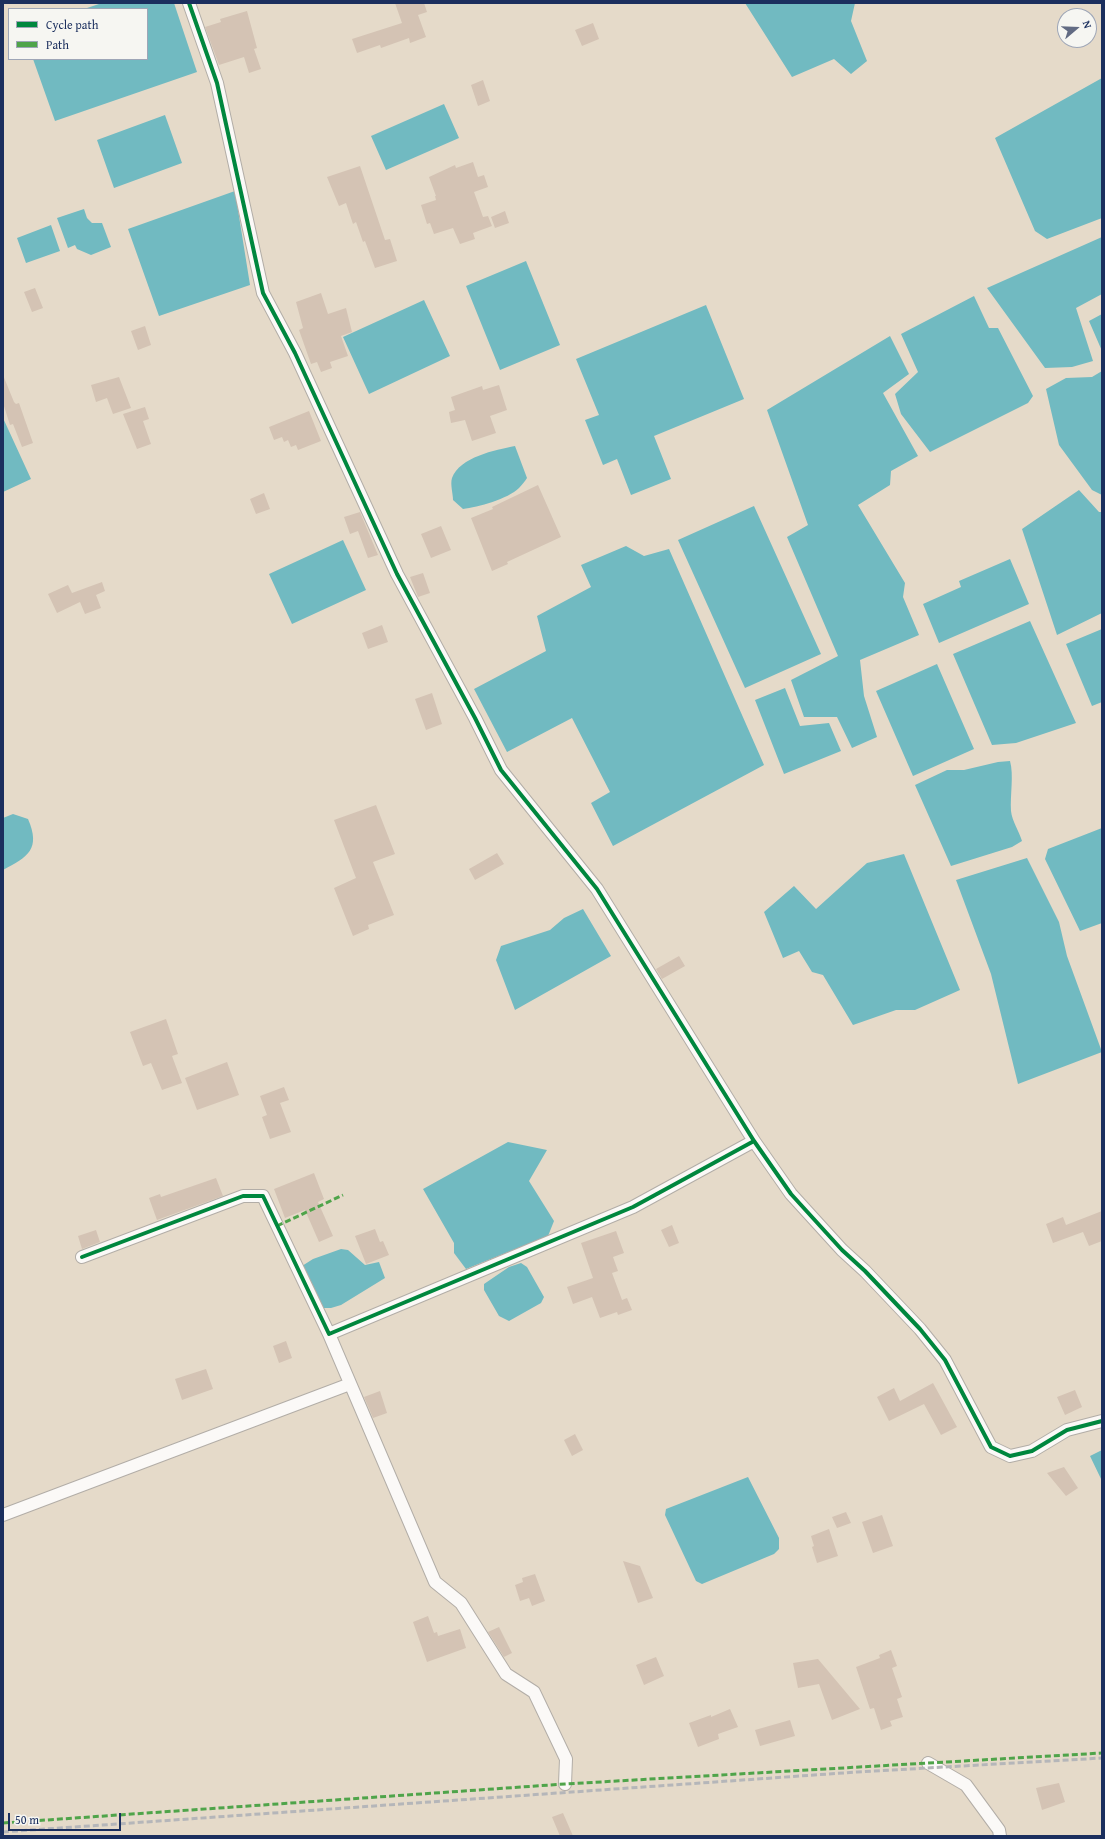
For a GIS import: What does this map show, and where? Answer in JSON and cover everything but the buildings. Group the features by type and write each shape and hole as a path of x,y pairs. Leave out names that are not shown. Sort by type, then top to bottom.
{"street":[{"path":"190,3 217,83 263,293 295,353 397,574 475,718 501,770 597,889 754,1141 791,1194 842,1250 865,1271 920,1329 945,1360 991,1447 1010,1456 1032,1451 1067,1430 1102,1421"},
{"path":"329,1334 633,1207 754,1141"},
{"path":"82,1257 243,1196 263,1196 329,1334 435,1582 461,1603 506,1674 534,1692 566,1759 565,1784"},
{"path":"3,1515 350,1384"},
{"path":"928,1763 966,1785 999,1830 1000,1836"}],"water":[{"path":"102,3 174,3 197,72 55,121 33,60 148,60 148,8 87,8"},
{"path":"745,3 855,3 851,21 867,61 851,74 834,59 792,77"},
{"path":"1102,78 1102,218 1047,239 1035,231 995,138"},
{"path":"444,104 459,138 386,170 371,136"},
{"path":"165,115 182,163 114,188 97,140"},
{"path":"235,191 250,285 159,316 128,229"},
{"path":"84,209 87,218 92,223 102,223 111,247 91,255 77,249 75,245 68,248 57,218"},
{"path":"51,225 60,251 26,263 17,238"},
{"path":"1102,237 1102,294 1076,308 1093,361 1072,367 1045,368 987,288"},
{"path":"526,261 560,345 500,370 466,286"},
{"path":"974,296 989,328 998,328 1033,396 1028,403 930,452 901,414 895,394 918,372 901,334"},
{"path":"424,300 450,356 369,394 343,337"},
{"path":"706,305 744,399 654,436 671,479 631,495 617,459 603,465 585,420 599,415 576,359"},
{"path":"1102,314 1102,351 1089,321"},
{"path":"890,336 909,374 883,393 918,456 891,471 890,485 858,505 905,583 903,597 919,635 860,660 864,696 877,737 852,748 837,717 804,717 791,680 838,656 787,537 808,525 767,410"},
{"path":"1102,371 1102,495 1092,490 1059,445 1046,389 1066,378 1092,377"},
{"path":"3,418 31,479 3,492"},
{"path":"515,446 527,478 519,488 508,496 469,508 463,509 453,500 451,480 456,471 462,465 488,452"},
{"path":"1079,490 1099,512 1102,512 1102,613 1057,635 1022,529"},
{"path":"754,506 821,654 745,688 678,540"},
{"path":"343,540 366,590 292,624 269,574"},
{"path":"626,546 644,556 669,549 764,765 613,846 591,803 610,792 572,718 507,752 474,689 546,651 537,616 591,587 581,565"},
{"path":"1010,559 1029,604 939,643 923,604 961,587 959,581"},
{"path":"1030,621 1076,723 1016,743 992,745 953,654"},
{"path":"1102,629 1102,702 1092,706 1066,644"},
{"path":"937,664 974,749 913,776 876,691"},
{"path":"785,688 800,726 829,723 841,751 784,774 755,700"},
{"path":"1010,761 1012,772 1011,811 1022,841 1012,847 951,866 915,785 947,770 964,770 998,762"},
{"path":"13,814 28,819 32,829 32,845 30,851 25,856 3,870 3,818"},
{"path":"1102,828 1102,923 1080,931 1045,859 1048,849"},
{"path":"904,854 960,990 915,1010 896,1010 853,1025 823,975 812,972 799,951 783,958 764,912 794,886 816,909 867,863"},
{"path":"1027,858 1059,922 1067,956 1102,1052 1018,1084 991,974 956,880"},
{"path":"583,909 611,956 515,1010 496,960 501,946 550,930 564,918"},
{"path":"508,1142 547,1150 529,1181 554,1221 548,1236 466,1269 454,1253 454,1243 423,1189"},
{"path":"341,1249 348,1250 365,1265 379,1262 385,1278 341,1305 331,1308 322,1308 302,1266 313,1259"},
{"path":"521,1263 527,1267 544,1297 541,1303 509,1321 499,1316 484,1290 484,1284 509,1267"},
{"path":"1102,1450 1102,1481 1090,1456"},
{"path":"748,1477 779,1538 779,1549 774,1554 702,1584 696,1581 665,1515 666,1509"}],"railway":[{"path":"3,1832 857,1772 1102,1758"}],"marked path":[{"path":"277,1226 343,1195"},
{"path":"3,1823 565,1784 1102,1753"}],"cycle path":[{"path":"189,3 217,83 263,293 295,353 397,574 475,718 501,770 597,889 754,1141 791,1194 842,1250 865,1271 920,1329 945,1360 991,1447 1010,1456 1032,1451 1067,1430 1102,1421"},
{"path":"82,1257 243,1196 263,1196 329,1334 633,1207 754,1141"}]}
